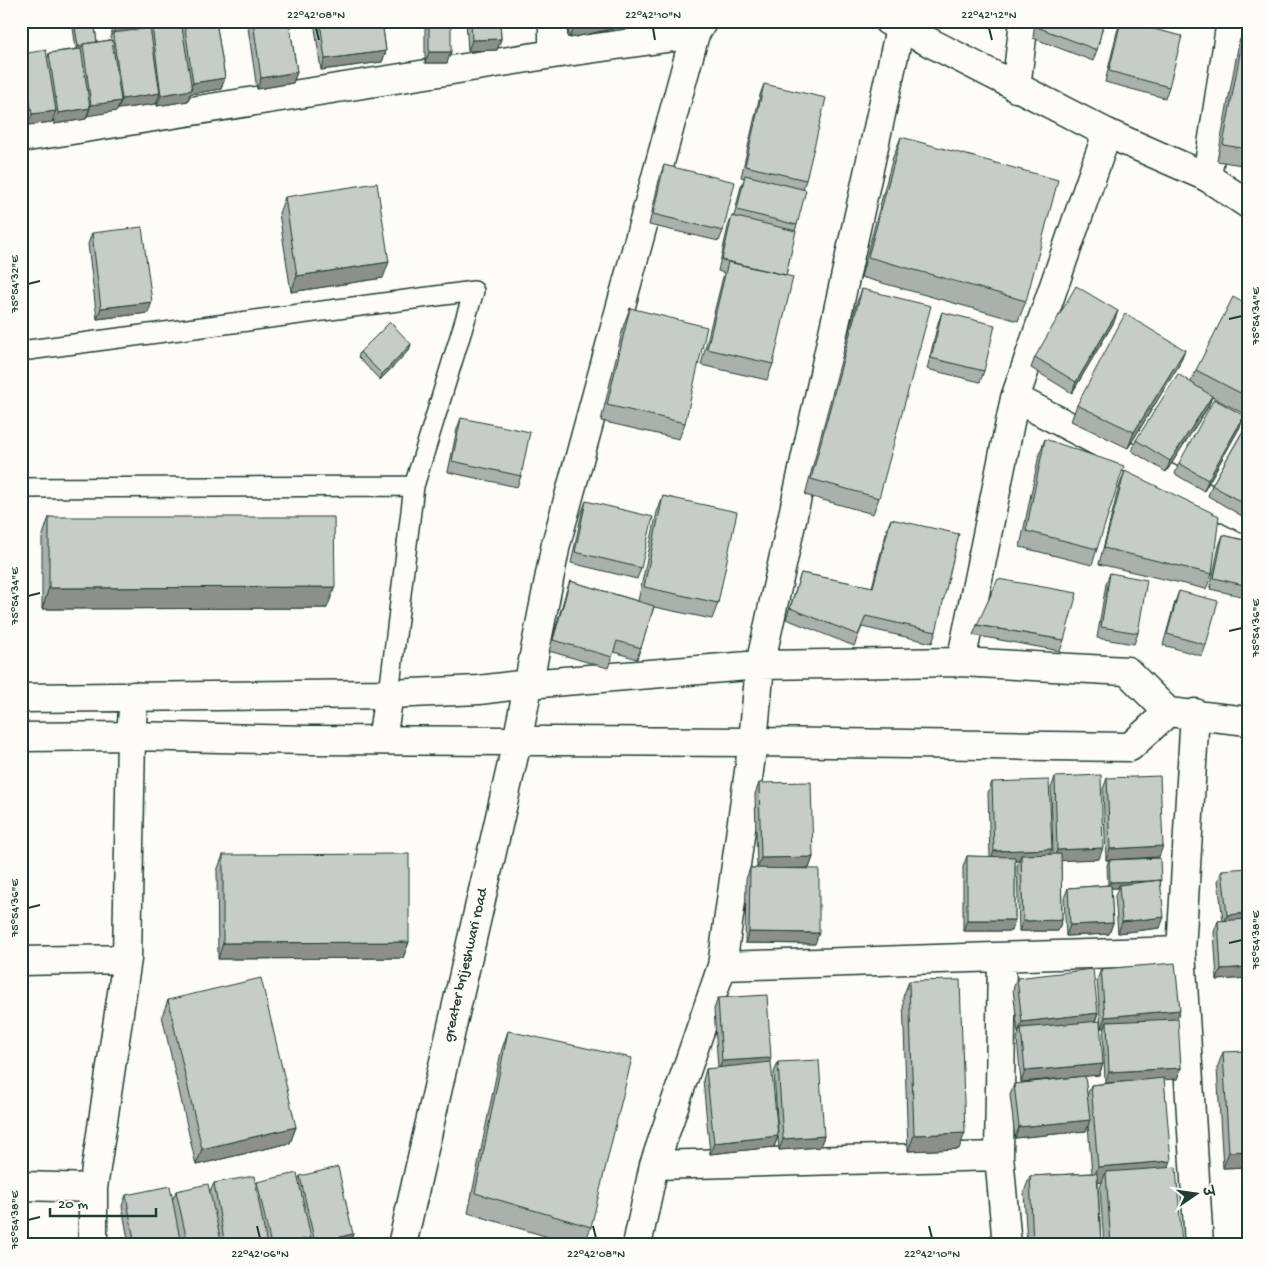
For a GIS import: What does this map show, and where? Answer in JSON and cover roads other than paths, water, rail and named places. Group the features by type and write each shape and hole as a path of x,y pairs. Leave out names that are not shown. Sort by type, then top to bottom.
{"street":[{"path":"553,21 554,54"},
{"path":"1016,88 1024,21"},
{"path":"1207,177 1231,21"},
{"path":"637,1245 654,1164 722,966 753,742 760,665 894,25 1107,133 1207,177 1248,204"},
{"path":"24,131 554,54 699,28"},
{"name":"greater brijeshwari road","path":"402,1245 517,742 556,544 699,28"},
{"path":"961,662 1015,398 1107,133"},
{"path":"1015,398 1248,520"},
{"path":"21,698 389,694 480,690 528,684 760,665 961,662 1128,671 1168,712 1195,713 1248,721"},
{"path":"382,740 389,694"},
{"path":"93,1245 93,1188 127,959 130,736 134,696"},
{"path":"21,737 130,736 517,742 753,742 1130,747 1168,712"},
{"path":"1195,713 1180,951 1199,1245"},
{"path":"722,966 1180,951"},
{"path":"1002,957 999,1156 1007,1245"},
{"path":"21,961 127,959"},
{"path":"654,1164 999,1156"},
{"path":"21,1186 93,1188"}],"lane":[{"path":"21,351 474,291 414,486 389,694"},
{"path":"21,488 414,486"}]}
